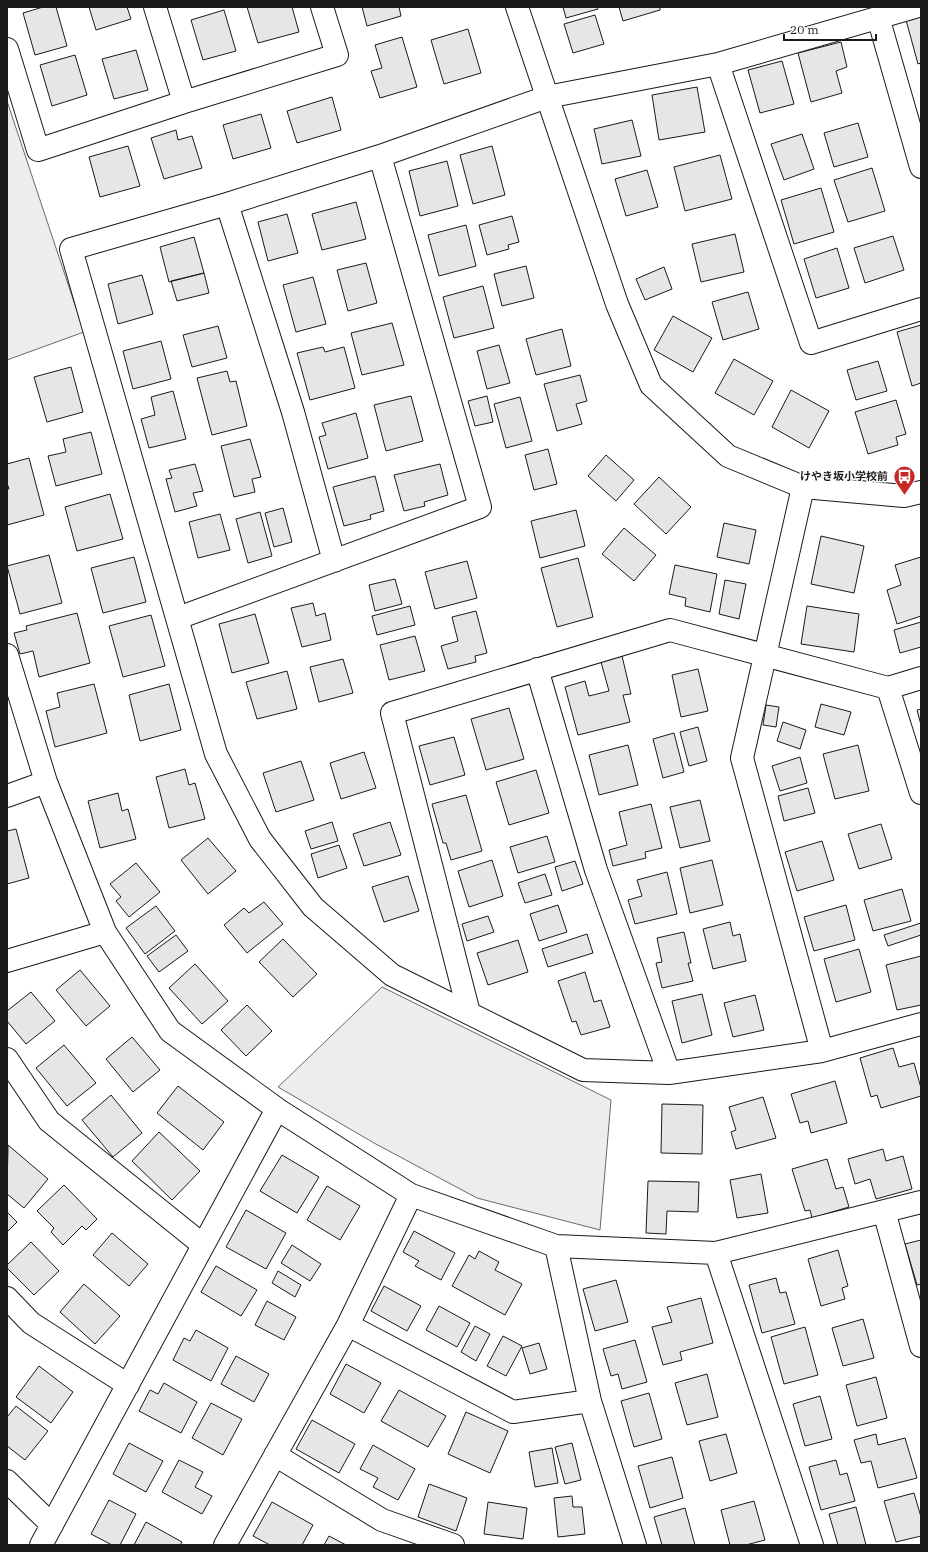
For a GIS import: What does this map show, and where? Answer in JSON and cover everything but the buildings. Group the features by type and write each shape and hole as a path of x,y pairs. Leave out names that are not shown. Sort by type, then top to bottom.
{"street":[{"path":"155,7 184,102"},
{"path":"7,49 38,150 184,102 337,55 322,7"},
{"path":"517,7 617,304 651,385 728,456 803,487 904,496 921,492"},
{"path":"914,7 718,64 547,97 380,156 227,204 71,249 216,754 260,840 313,907 392,975 583,1070 669,1073 822,1051 921,1024"},
{"path":"878,18 921,166"},
{"path":"718,64 811,342 921,309"},
{"path":"178,618 480,507 380,156"},
{"path":"227,204 293,412 334,561"},
{"path":"803,487 742,758 822,1051"},
{"path":"469,1013 392,712 670,630 888,688 921,678"},
{"path":"7,655 46,782 105,932 170,1031 277,1109 411,1195 556,1246 716,1254 921,1202"},
{"path":"537,669 596,870 669,1073"},
{"path":"888,688 921,793"},
{"path":"7,796 46,782"},
{"path":"7,962 105,932"},
{"path":"7,1059 49,1121 203,1246"},
{"path":"41,1545 277,1109"},
{"path":"225,1545 348,1324 411,1195"},
{"path":"884,1211 921,1346"},
{"path":"556,1246 590,1401 635,1545"},
{"path":"716,1254 812,1545"},
{"path":"7,1298 31,1323 128,1385"},
{"path":"348,1324 514,1412 590,1401"},
{"path":"275,1455 382,1520 453,1545"},
{"path":"7,1482 52,1525"}],"shaded area":[{"path":"7,101 84,332 7,360"},
{"path":"382,987 611,1100 600,1230 477,1198 374,1143 278,1087"}],"place":[{"name":"けやき坂小学校前","path":"904,496"}]}
